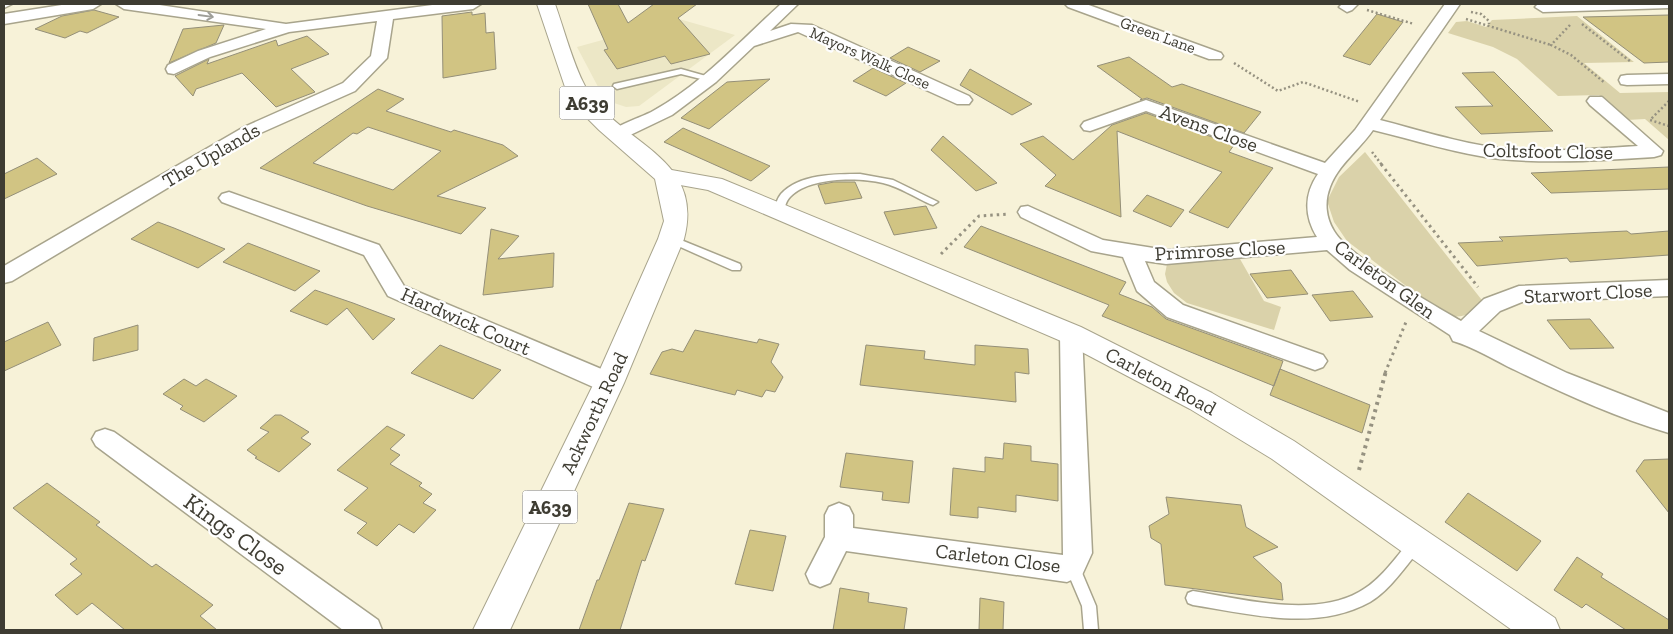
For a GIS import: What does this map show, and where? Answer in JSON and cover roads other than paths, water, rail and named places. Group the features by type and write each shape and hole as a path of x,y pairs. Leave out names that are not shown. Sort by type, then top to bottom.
{"main road":[{"name":"A639","path":"546,4 575,87 591,109 669,183"},
{"name":"Carleton Road","path":"669,183 708,186 744,197 1071,334 1209,406 1283,450 1542,630"},
{"name":"Ackworth Road","path":"491,630 609,383 671,240 676,221 669,183"}],"street":[{"path":"4,19 93,4"},
{"path":"124,4 287,28"},
{"path":"334,4 334,23"},
{"path":"174,69 204,54 287,28 473,4"},
{"path":"612,129 646,124 676,103 710,78 790,4"},
{"name":"Green Lane","path":"1073,4 1215,56"},
{"name":"Carleton Glen","path":"1452,4 1369,122 1328,171 1317,198 1322,229 1331,243 1349,258 1422,309 1462,334 1534,370 1604,401 1669,423"},
{"path":"1543,7 1669,4"},
{"name":"The Uplands","path":"4,276 250,131 350,87 358,76 379,58 386,16"},
{"name":"Mayors Walk Close","path":"748,42 766,40 791,27 806,28 963,100"},
{"path":"1626,80 1662,79"},
{"name":"Coltsfoot Close","path":"1369,122 1477,150 1512,154 1557,155 1654,151 1596,102"},
{"name":"Avens Close","path":"1090,126 1146,105 1328,171"},
{"name":"Hardwick Court","path":"229,198 372,250 396,292 609,383"},
{"name":"Primrose Close","path":"1028,212 1098,246 1166,257 1331,243"},
{"path":"1131,252 1145,286 1175,311 1316,361"},
{"name":"Starwort Close","path":"1462,334 1492,305 1519,294 1669,288"},
{"name":"Carleton Close","path":"820,574 839,526 1067,569 1072,566 1078,553 1071,334"},
{"name":"Kings Close","path":"105,439 367,630"}],"lane":[{"path":"4,6 8,4"},
{"path":"617,86 681,71 710,78"},
{"path":"778,212 784,197 798,186 814,181 852,176 884,180 933,202"},
{"path":"671,240 736,266"},
{"path":"1193,598 1288,610 1320,611 1345,605 1366,596 1390,576 1417,543"},
{"path":"1072,566 1089,606 1091,630"}]}
